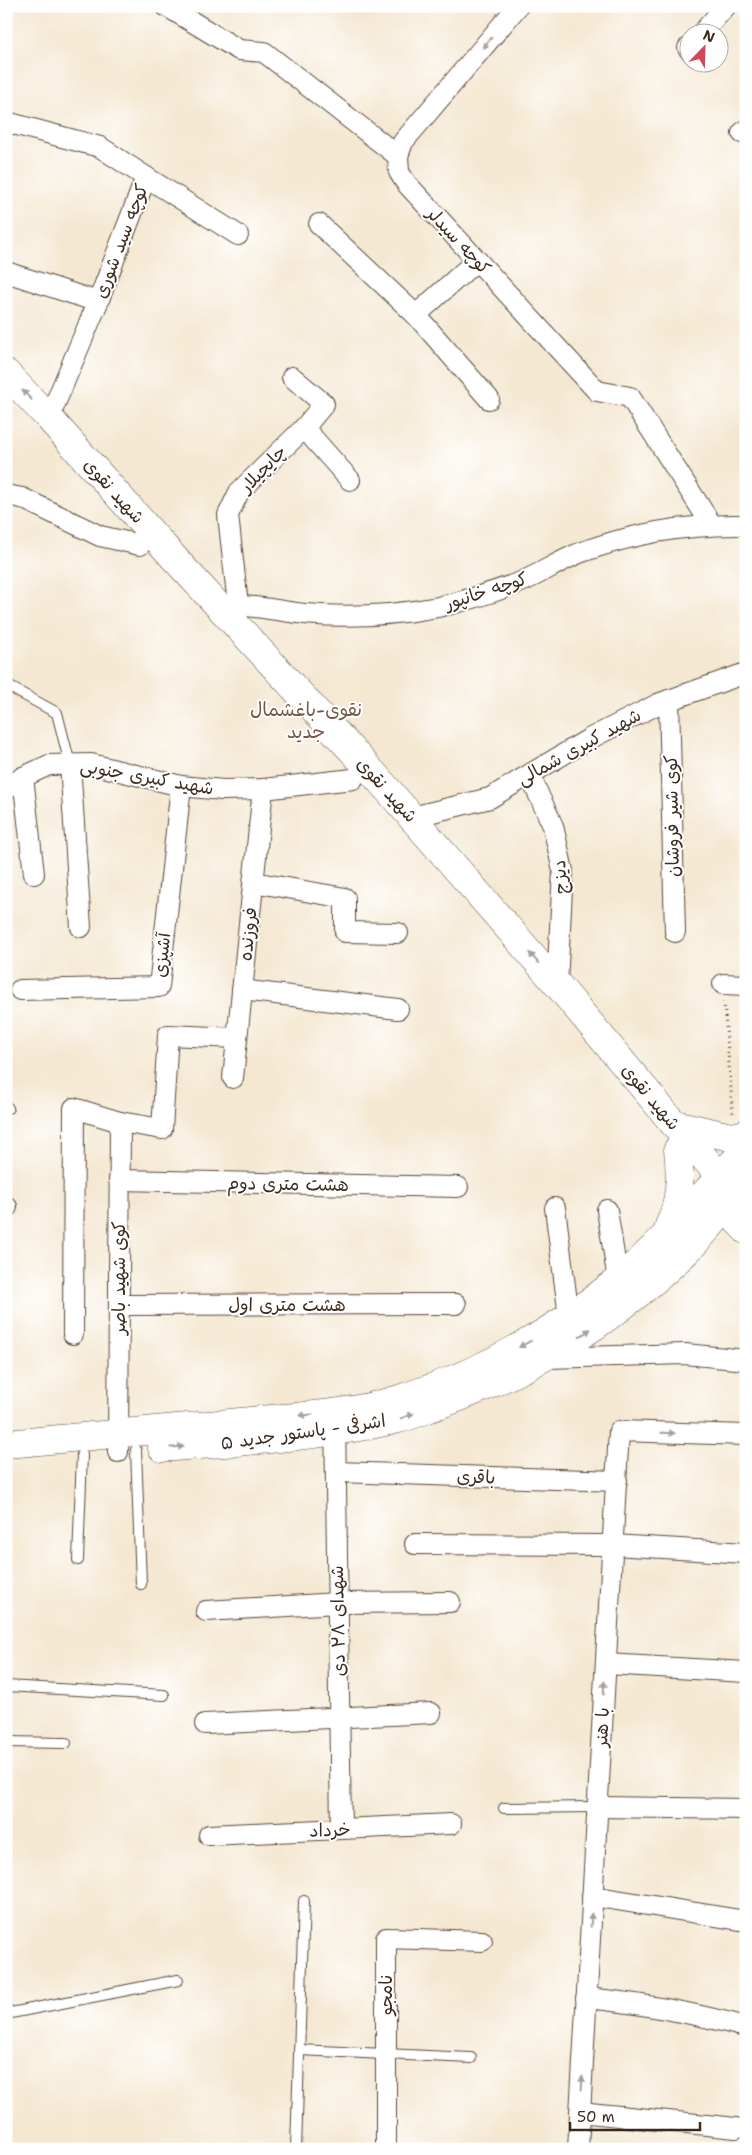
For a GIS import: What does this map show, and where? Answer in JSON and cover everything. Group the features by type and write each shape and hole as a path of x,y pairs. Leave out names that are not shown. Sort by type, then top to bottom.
{"main road":[{"name":"شهید نقوی","path":"6,373 228,606 557,984 676,1136"},
{"name":"شهید نقوی","path":"6,399 354,779 588,1047 730,1193 746,1230"},
{"path":"664,1238 676,1209 681,1184 676,1136 731,1137 740,1130"},
{"path":"730,1193 746,1149"},
{"name":"اشرفی - پاستور جدید ۵","path":"6,1444 124,1445 281,1439 398,1400 456,1379 526,1344 569,1317 618,1280 664,1238 730,1193"},
{"name":"اشرفی - پاستور جدید ۵","path":"335,1421 396,1420 474,1392 547,1358 625,1305 686,1252 730,1193"},
{"name":"اشرفی - پاستور جدید ۵","path":"6,1460 82,1454 124,1445"}],"street":[{"path":"166,6 238,50 264,52 398,156 403,142 518,6"},
{"path":"711,22 726,6"},
{"name":"کوچه سید شوری","path":"6,122 100,147 146,177 98,302 49,418"},
{"name":"کوچه سیدلر","path":"398,156 399,172 406,183 596,391 630,397 711,524"},
{"path":"146,177 238,235"},
{"path":"319,224 416,315 489,399"},
{"path":"416,315 477,260"},
{"path":"6,272 98,302"},
{"name":"چایچیلار","path":"228,606 228,515 239,492 304,428 324,404 292,377"},
{"path":"304,428 350,480"},
{"path":"6,495 22,498 100,536 140,545"},
{"name":"کوچه خانپور","path":"228,606 307,614 385,614 438,606 483,595 522,581 580,552 621,539 711,524 746,525"},
{"name":"شهید کبیری شمالی","path":"412,818 490,798 589,740 669,700 746,673"},
{"name":"کوی شیر فروشان","path":"669,700 675,932"},
{"path":"70,764 80,927"},
{"name":"شهید کبیری جنوبی","path":"6,789 23,776 49,765 70,764 91,764 181,786 224,790 263,789 354,779"},
{"path":"23,776 34,874"},
{"name":"دیزج","path":"530,776 553,826 563,871 557,984"},
{"name":"آشپزی","path":"20,990 159,987 181,786"},
{"name":"فروزنده","path":"233,1078 263,789"},
{"path":"253,882 345,898 345,932 398,933"},
{"path":"723,984 746,985"},
{"path":"242,990 398,1009"},
{"path":"73,1334 74,1108 120,1122 162,1129 168,1035 237,1038"},
{"name":"کوی شهید باصر","path":"120,1122 119,1306 124,1445"},
{"name":"هشت متری دوم","path":"119,1180 458,1188"},
{"path":"555,1208 569,1317"},
{"path":"607,1210 618,1280"},
{"name":"هشت متری اول","path":"119,1306 456,1304"},
{"path":"547,1358 685,1354 746,1360"},
{"name":"شهدای ۲۸ دی","path":"335,1421 341,1829"},
{"name":"با هنر","path":"578,2149 619,1431 746,1435"},
{"name":"باقری","path":"336,1472 616,1481"},
{"path":"416,1544 613,1546 746,1553"},
{"path":"206,1611 337,1603 450,1602"},
{"path":"606,1664 746,1672"},
{"path":"205,1724 431,1713"},
{"path":"598,1806 746,1809"},
{"name":"خرداد","path":"209,1835 451,1824"},
{"path":"592,1896 746,1921"},
{"name":"نامجو","path":"386,2149 386,1938 482,1941"},
{"path":"586,1998 626,2002 698,2014 746,2027"},
{"path":"580,2112 736,2128"}],"lane":[{"path":"6,685 57,714 70,764"},
{"path":"124,1445 141,1584"},
{"path":"78,1560 82,1454"},
{"path":"6,1686 164,1695"},
{"path":"6,1742 66,1743"},
{"path":"504,1808 598,1806"},
{"path":"296,2149 304,1901"},
{"path":"6,2014 178,1980"},
{"path":"298,2050 471,2058"}],"path":[{"path":"723,984 740,1130"}],"district":[{"name":"نقوی-باغشمال جدید","path":"306,720"}]}
